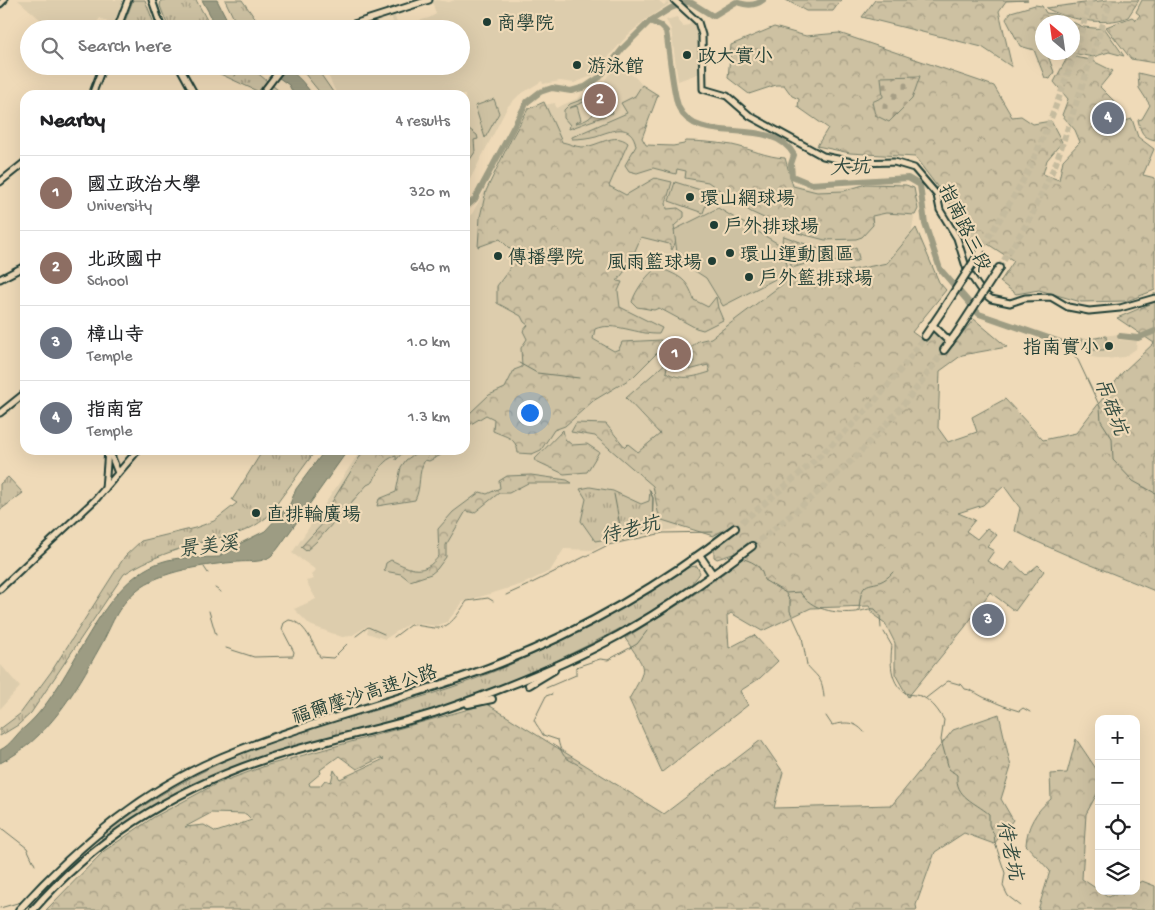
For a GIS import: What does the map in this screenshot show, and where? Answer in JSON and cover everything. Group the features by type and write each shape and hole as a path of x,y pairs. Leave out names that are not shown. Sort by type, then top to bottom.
{"highway":[{"path":"924,336 983,247"},
{"path":"944,350 998,268"},
{"path":"932,325 950,342"},
{"name":"福爾摩沙高速公路","path":"19,910 45,882 98,833 157,792 220,758 266,740 428,689 490,667 558,638 617,607 700,556 736,528"},
{"name":"福爾摩沙高速公路","path":"33,910 61,880 105,842 168,800 222,775 306,747 433,713 490,692 583,652 619,635 713,575 752,546"},
{"path":"700,556 713,575"},
{"path":"529,685 578,658 583,652"},
{"path":"433,713 492,699"}],"street":[{"path":"0,4 4,0"},
{"path":"120,20 128,0"},
{"path":"152,0 159,20"},
{"path":"366,20 428,0"},
{"name":"指南路三段","path":"674,0 698,22 702,35 703,89 727,96 750,116 822,156 857,163 894,162 914,168 937,195 940,210 957,238 967,270 988,297 1010,303 1025,298 1051,297 1068,307 1089,311 1120,308 1155,298"},
{"path":"94,90 100,75"},
{"path":"184,75 192,90"},
{"path":"265,90 276,75"},
{"path":"0,182 20,166"},
{"path":"0,278 20,268"},
{"path":"0,413 20,397"},
{"path":"105,489 108,455"},
{"path":"110,455 118,473"},
{"path":"1,587 105,489 134,455"}],"shaded area":[{"path":"18,0 124,0 115,20 100,18 99,20 41,20"},
{"path":"202,0 217,0 227,20 213,20"},
{"path":"658,0 664,5 667,2 669,4 645,20 628,35 603,63 597,74 574,83 560,81 543,84 542,81 519,95 508,106 470,179 470,90 335,90 328,75 470,75 470,20 422,20 436,14 432,1"},
{"path":"394,14 396,20 392,20 391,15"},
{"name":"政大實小","path":"677,17 683,26 689,25 692,20 697,28 700,73 678,81 671,29 666,20"},
{"path":"616,64 636,78 642,85 627,113 611,121 629,114 640,146 787,181 802,187 846,187 900,181 892,209 910,211 914,218 906,266 794,498 698,525 623,538 592,550 564,549 550,571 523,584 463,602 447,622 436,626 410,623 385,639 367,633 369,625 351,636 342,637 310,625 294,609 316,599 306,581 314,579 311,575 316,570 292,553 358,455 470,455 470,218 529,108 555,103 556,108 585,95 605,80"},
{"path":"275,75 295,75 309,90 292,90 289,85"},
{"name":"指南實小","path":"1119,334 1119,340 1137,341 1136,349 1124,357 1106,359 1091,357 1082,348 1079,339"},
{"path":"321,455 344,455 279,547 268,558 261,561 213,565 171,573 146,583 137,590 119,610 80,681 58,713 32,742 0,763 0,750 43,708 59,685 89,633 123,587 144,570 168,560 220,557 225,547 241,543 265,531 290,504 296,489"},
{"path":"0,664 20,687 0,709"}],"green space":[{"path":"133,0 145,0 153,20 126,20"},
{"path":"161,0 196,0 207,20 165,20 160,6"},
{"path":"225,0 242,0 258,20 235,20"},
{"path":"786,0 841,0 833,11 806,11"},
{"path":"875,0 1028,0 1006,1 999,11 1012,67 982,47 862,17"},
{"path":"1107,0 1139,0 1128,17 1109,21 1080,19 1080,15 1064,15 1046,8"},
{"path":"1142,0 1155,0 1155,63 1131,59 1106,27 1132,17 1136,20 1140,15 1136,12"},
{"path":"1035,5 1042,6 1046,13 1057,15 1035,15 1035,53 1034,50 1020,46 1006,19 1011,12"},
{"path":"1080,26 1105,29 1124,56 1109,52 1093,57 1080,55"},
{"path":"774,27 806,36 839,33 994,86 1012,117 1021,116 1033,124 1051,121 1062,142 1047,160 1043,174 1059,180 1063,160 1080,142 1075,130 1062,115 1068,99 1054,82 1066,60 1080,60 1080,58 1091,60 1113,71 1100,87 1120,107 1110,112 1113,118 1123,115 1125,121 1132,119 1138,137 1154,149 1143,175 1155,178 1155,290 1127,301 1081,302 1039,290 1016,294 1000,282 1014,261 980,239 970,246 957,213 915,157 850,153 817,146 828,128 798,107 799,99 792,96 784,85 776,85 749,94 728,78 731,45"},
{"path":"1038,60 1050,60 1054,72 1050,79 1045,78"},
{"path":"1138,73 1155,77 1155,140 1145,136 1139,124 1138,120 1142,119 1150,105 1139,88"},
{"path":"222,75 260,75 278,90 255,90"},
{"path":"306,75 321,75 332,90 318,90"},
{"path":"920,76 912,99 889,122 875,115 872,102 883,97 881,77"},
{"path":"642,85 658,95 642,138 646,145 673,146 684,144 686,141 709,142 732,145 785,158 793,186 817,192 844,191 866,184 906,185 914,188 918,209 915,215 886,213 872,216 873,225 862,237 856,239 825,240 794,232 751,212 708,182 685,178 686,171 677,169 676,174 653,168 637,173 629,171 625,165 636,146 634,138 626,131 614,130 593,137 572,139 572,137 627,113 621,103 635,96"},
{"path":"586,98 596,104 597,115 612,110 613,113 569,129 570,125 564,118 564,110 570,104","holes":["589,102 595,108 593,114 591,117 575,123 581,120 577,106 569,108"]},
{"path":"494,99 499,113 485,138 475,106"},
{"path":"544,102 562,142 582,147 612,139 623,140 628,143 609,186 626,195 655,178 672,182 666,203 667,209 678,208 684,212 684,217 674,226 676,241 672,250 669,244 641,237 628,267 617,281 622,282 618,291 620,307 662,328 659,334 643,333 618,327 602,327 595,329 593,339 614,351 619,349 622,342 661,340 663,347 633,377 593,401 565,426 554,430 541,450 532,454 518,453 513,441 493,431 494,419 486,415 470,425 470,413 489,395 505,388 514,370 522,367 521,348 527,339 523,331 528,325 521,316 497,303 497,286 508,271 515,254 500,239 478,247 480,217 486,191 528,109"},
{"path":"470,130 477,135 478,139 474,140 475,152 470,160"},
{"name":"環山網球場","path":"675,182 710,193 703,213 669,201"},
{"name":"環山運動園區","path":"718,208 782,246 789,272 723,306 706,278 678,260 674,230"},
{"path":"916,228 939,282 946,290 912,332 926,342 934,331 946,342 940,351 945,354 974,319 1007,347 962,355 940,371 938,428 948,442 977,432 972,417 1005,399 1043,440 1076,433 1123,372 1154,343 1117,318 1155,302 1155,591 1067,555 1015,531 1020,508 1004,486 983,505 958,513 975,520 966,531 977,539 987,528 997,535 987,547 994,551 987,561 1005,571 1012,562 1026,575 1038,565 1044,571 1015,611 990,592 965,627 908,697 895,674 895,643 885,623 875,616 869,606 811,608 762,631 731,613 727,616 729,648 754,635 778,661 760,678 740,691 748,705 662,772 629,699 640,679 642,668 641,663 625,638 709,584 755,547 749,542 733,554 717,559 714,557 714,550 740,528 736,523 713,536 662,520 658,512 653,486 595,436 571,432 576,423 606,424 625,447 628,444 638,452 660,434 626,398 668,361 666,372 672,375 693,377 710,372 708,365 689,370 694,362 690,348 698,341 711,338 792,277 837,273 887,263"},
{"path":"784,236 819,249 840,248 847,251 856,247 859,258 857,261 812,262 792,268 782,240"},
{"path":"658,267 681,278 688,286 694,300 708,307 716,297 723,320 703,330 659,308 654,310 637,307 632,302 636,293 646,278"},
{"path":"1106,336 1107,346 1104,350 1088,350 1086,340"},
{"path":"563,430 565,439 572,445 587,444 599,452 587,472 564,474 534,460"},
{"path":"260,455 312,455 267,517 259,523 238,533 163,554 124,574 31,713 18,725 0,736 0,729 20,714 51,672 125,556 141,541 195,528 214,521 237,503 232,500"},
{"path":"361,455 400,455 396,460 396,456 384,463 373,482 367,485 306,551 301,547 328,518 327,510"},
{"path":"413,455 441,455 429,461 425,460 415,500 377,506 379,499 396,492 401,467"},
{"path":"531,475 567,480 572,483 528,483 509,493 499,493 474,513 466,511 446,545 446,557 431,574 410,581 401,574 384,571 386,563 391,560 417,569 428,566 439,556 438,529 453,512 480,492 487,494 500,488 499,481 507,476"},
{"path":"8,477 23,493 0,510 0,484"},
{"path":"590,487 613,491 641,504 649,501 650,491 653,498 652,532 595,541 581,521 586,499 580,489"},
{"path":"697,566 700,573 695,580 668,601 543,667 452,703 374,726 295,746 221,772 160,803 103,840 101,837 146,804 194,776 245,752 297,733 431,694 496,671 578,632 638,599 689,567"},
{"path":"487,704 664,814 761,740 783,772 774,808 892,805 953,730 999,714 1011,767 1001,799 1013,820 994,844 964,833 935,852 916,905 917,910 46,910 104,851 154,817 216,784 268,765","holes":["339,756 357,769 380,758 384,759 340,779 334,770 331,782 325,780 320,786 310,786 309,783 321,773 320,770","211,813 246,814 252,820 216,832 204,825 185,827"]},
{"path":"1076,739 1095,767 1095,797 1086,814 1082,879 1095,888 1095,895 1106,895 1109,897 1113,895 1140,895 1140,882 1142,881 1155,886 1155,910 1038,910 1050,871 1026,845 1028,831 1033,819 1051,799 1050,774 1067,773"}],"waterway":[{"path":"470,204 475,199 527,102 540,92 552,88 571,91 585,87 600,77 623,48 650,21 671,8 687,2 713,16 736,2 750,5 763,0"},
{"name":"大坑","path":"650,21 661,26 666,31 677,102 688,120 718,130 769,136 783,143 794,155 791,164 792,176 811,184 908,178 920,185 925,224 940,269 979,314 1066,344 1080,341"},
{"path":"1120,336 1138,338 1155,331"},
{"name":"吊硞坑","path":"1066,344 1078,360 1100,407 1101,421 1112,438 1113,460 1133,481 1155,493"},
{"path":"519,363 537,373 579,378"},
{"path":"649,489 653,498 652,535"},
{"path":"614,494 623,541"},
{"name":"待老坑","path":"530,584 608,545 663,533 713,532"},
{"name":"待老坑","path":"744,559 758,566 764,580 786,593 800,592 817,607 840,612 875,609 880,615 881,628"},
{"name":"待老坑","path":"204,567 208,573"},
{"path":"859,611 862,590 870,584 886,579 893,572"},
{"name":"待老坑","path":"506,595 528,585"},
{"name":"待老坑","path":"215,588 221,592"},
{"path":"786,594 790,601 790,611 802,637 807,665 821,682 824,697"},
{"name":"待老坑","path":"394,637 410,625 434,628 445,626 454,619 467,601 488,598 493,601"},
{"name":"待老坑","path":"209,611 216,635"},
{"name":"待老坑","path":"226,648 254,657 293,656 294,652 282,629 284,623 289,620 304,629 320,657 333,658 347,644"},
{"name":"待老坑","path":"356,636 368,627 384,634"},
{"path":"546,688 576,675 576,667 600,659 608,660 637,644 647,631"},
{"name":"待老坑","path":"884,632 892,646 892,671 899,688 906,693 927,699 944,720 941,740 949,769 957,775 959,789 963,794 989,814 989,825 994,834 1005,873 1003,886 1008,896 1021,906"},
{"path":"926,698 948,681 962,685 965,689 1004,706 1019,711 1023,708 1030,712"},
{"path":"552,694 546,696 534,720 543,735 558,740 566,758 582,767"},
{"path":"826,716 832,725 850,723 861,728 864,732"},
{"path":"0,827 27,848 35,865"},
{"path":"0,908 21,902"}],"tunnel":[{"path":"984,245 1021,183 1041,142 1072,62 1090,0"},
{"path":"999,268 1031,217 1056,163 1111,0"},
{"path":"735,528 837,440 883,392 925,336"},
{"path":"752,546 806,502 856,456 902,406 944,350"}],"place":[{"name":"商學院","path":"487,22"},
{"name":"政大實小","path":"687,55"},
{"name":"游泳館","path":"577,65"},
{"name":"北政國中","path":"600,100"},
{"name":"指南宮","path":"1108,118"},
{"name":"環山網球場","path":"690,197"},
{"name":"戶外排球場","path":"714,225"},
{"name":"環山運動園區","path":"730,253"},
{"name":"傳播學院","path":"498,256"},
{"name":"風雨籃球場","path":"712,261"},
{"name":"戶外籃排球場","path":"749,277"},
{"name":"指南實小","path":"1109,346"},
{"name":"國立政治大學","path":"675,354"},
{"name":"直排輪廣場","path":"256,513"},
{"name":"樟山寺","path":"988,620"}],"water label":[{"name":"景美溪","path":"208,545"}]}
